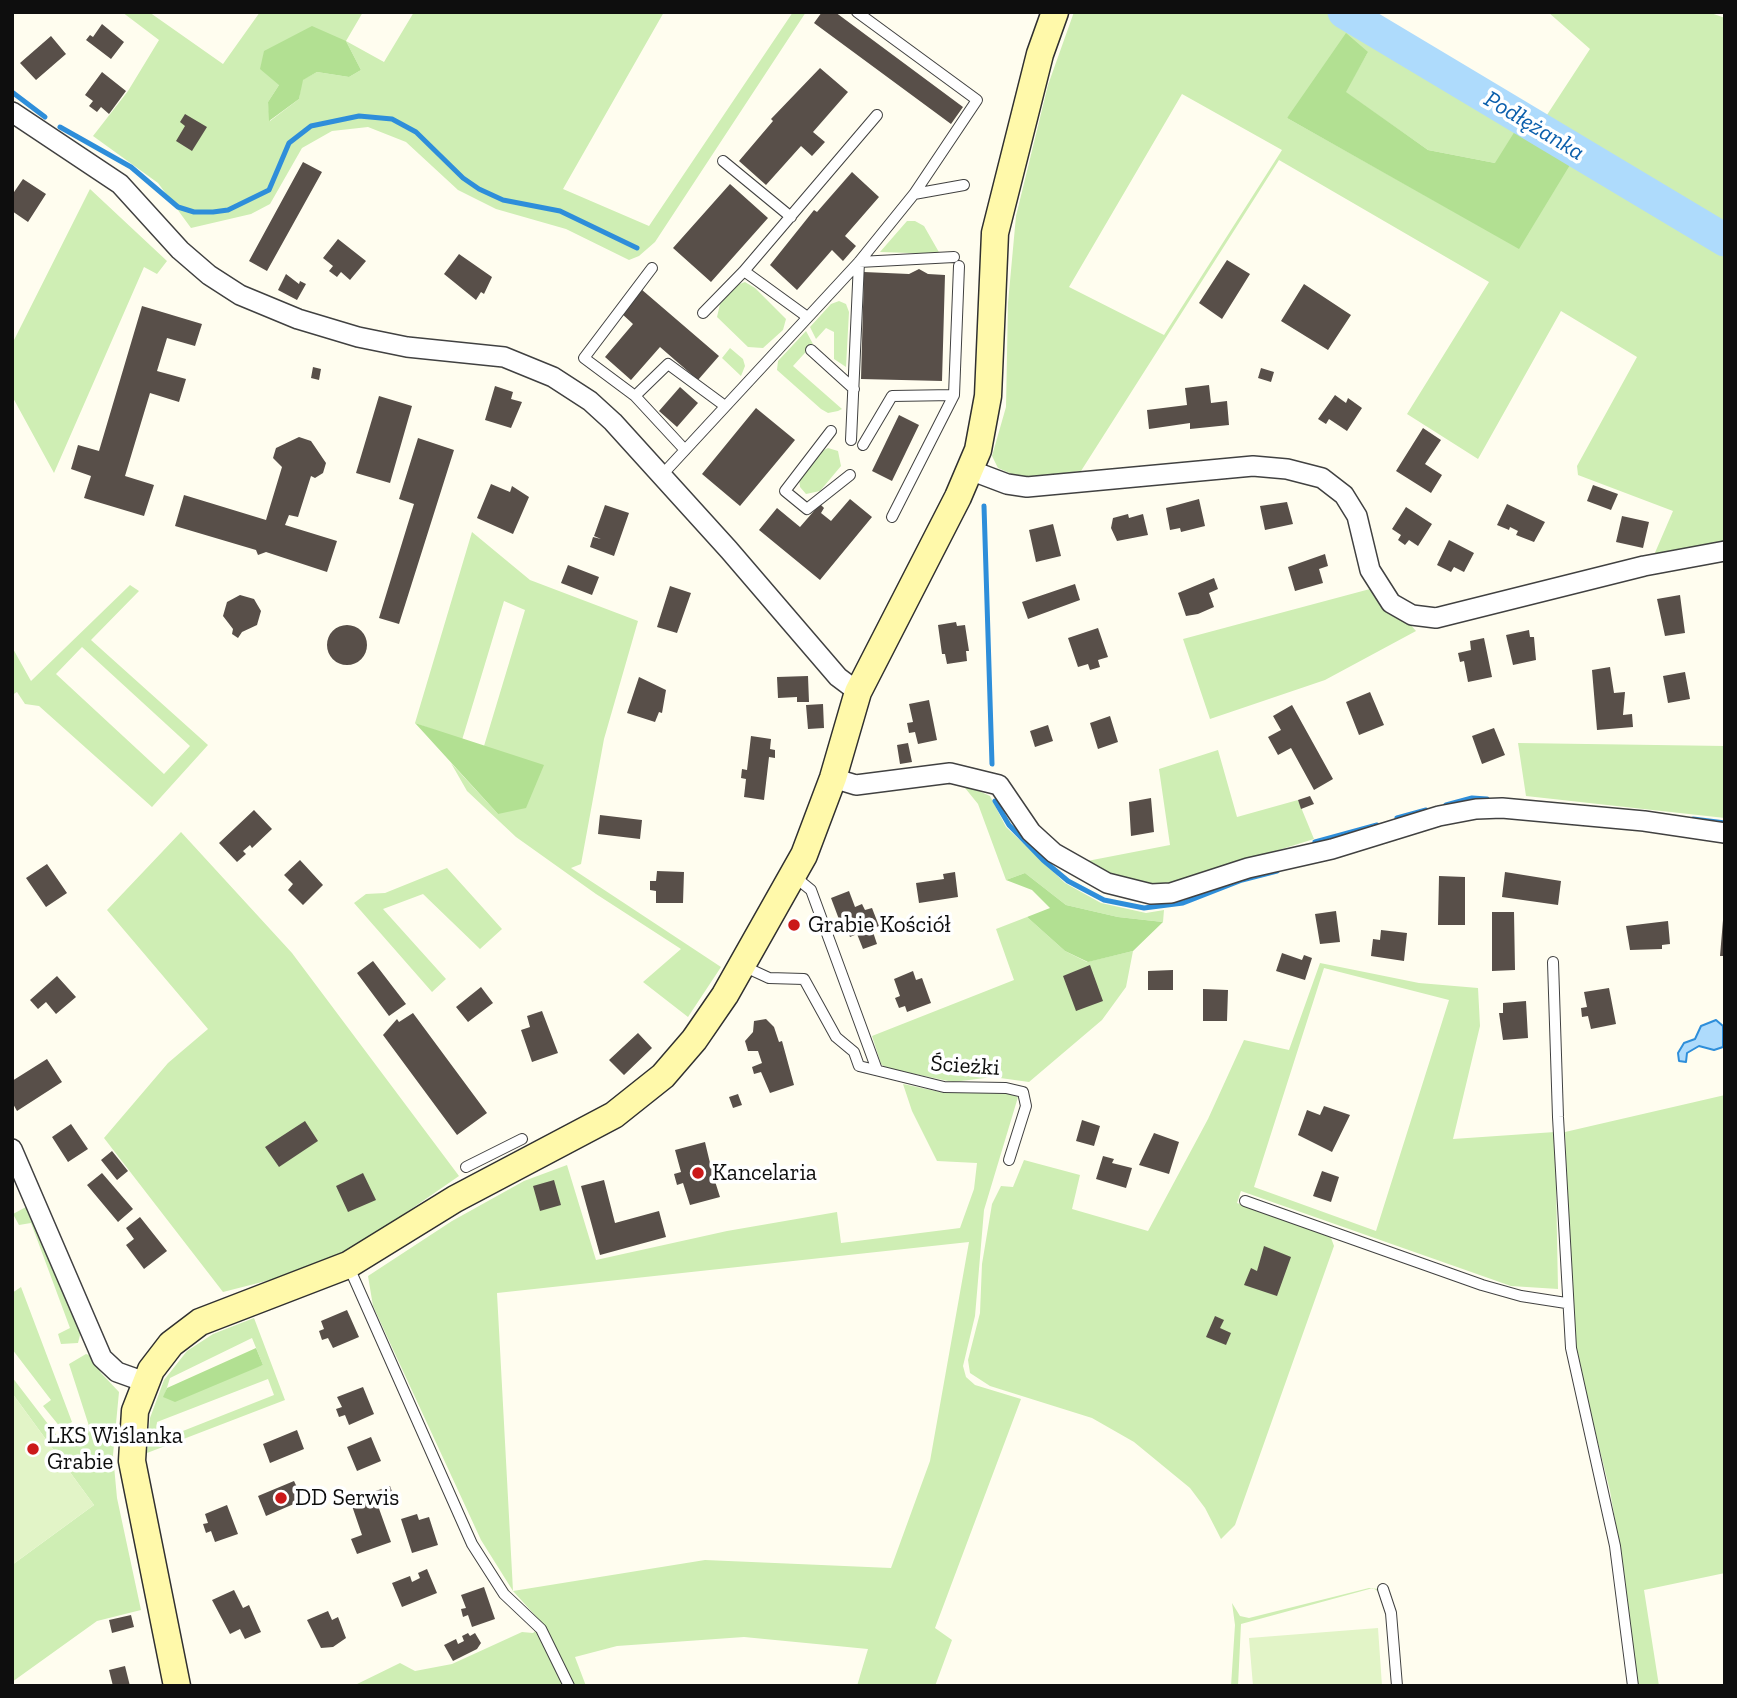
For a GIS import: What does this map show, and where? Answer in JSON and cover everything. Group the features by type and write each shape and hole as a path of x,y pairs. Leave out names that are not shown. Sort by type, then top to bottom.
{"street":[{"path":"177,1686 132,1461 132,1427 145,1382 171,1344 200,1322 348,1265 455,1199 582,1134 634,1101 679,1058 742,966 793,876 833,778 858,692 970,470 982,435 988,396 995,233 1034,78 1055,12"},
{"path":"12,112 120,184 180,250 209,275 240,295 298,319 358,337 407,347 493,355 529,366 590,401 613,422 838,677 858,692"},
{"path":"970,470 1007,484 1027,487 1253,466 1287,469 1322,478 1344,495 1357,516 1370,570 1391,603 1412,615 1436,618 1635,569 1725,551"},
{"path":"833,778 856,785 950,773 999,785 1031,832 1054,853 1107,883 1151,894 1181,890 1229,873 1332,849 1439,816 1476,809 1503,808 1630,819 1725,833"},
{"path":"12,1149 102,1358 117,1372 145,1382"}],"lane":[{"path":"661,476 806,316 859,262 914,194 977,100 857,12"},
{"path":"703,313 744,271 877,116"},
{"path":"723,161 791,217"},
{"path":"914,194 964,185"},
{"path":"859,262 956,262 954,395 892,517"},
{"path":"851,440 859,262"},
{"path":"652,268 584,358 635,396 685,450"},
{"path":"744,271 806,316"},
{"path":"811,351 854,389"},
{"path":"635,396 668,364 725,406"},
{"path":"863,444 892,396 954,395"},
{"path":"831,431 785,491 807,509 850,475"},
{"path":"793,876 811,890 877,1070"},
{"path":"1553,962 1566,1303 1571,1348 1615,1546 1633,1686"},
{"name":"Ścieżki","path":"742,966 769,978 804,979 835,1037 854,1052 859,1066 944,1087 1006,1088 1023,1093 1026,1106 1009,1160"},
{"path":"466,1167 523,1139"},
{"path":"1245,1201 1482,1285 1521,1296 1566,1303"},
{"path":"348,1265 472,1544 504,1594 541,1629 569,1686"},
{"path":"1383,1589 1391,1612 1397,1686"}],"green space":[{"path":"122,12 149,12 223,64 260,12 363,12 346,41 384,62 414,12 664,12 563,189 649,226 793,12 806,12 655,242 639,256 629,260 566,229 496,209 458,190 406,142 368,127 332,131 302,148 270,204 251,214 191,228 158,183 93,136 128,91 159,40","holes":["346,41 361,70 349,77 317,72 302,80 299,99 270,121 268,102 279,85"]},
{"path":"1074,12 1363,12 1543,121 1590,49 1548,12 1708,12 1725,18 1725,542 1654,555 1673,511 1578,475 1577,466 1637,357 1561,311 1478,459 1407,414 1489,282 1279,160 1081,471 1021,478 998,468 992,456 1006,407 1008,303 1016,216 1048,85","holes":["1368,52 1345,92 1428,150 1495,163 1519,248 1287,118","1182,94 1282,150 1164,335 1069,287"]},
{"path":"312,26 346,41 361,70 349,77 317,72 303,80 299,99 269,121 268,102 279,85 260,69 264,51"},
{"path":"1346,33 1368,52 1346,92 1428,150 1495,163 1520,123 1576,155 1519,249 1287,118"},
{"path":"90,189 167,261 157,274 144,267 54,473 12,396 12,344"},
{"path":"907,221 915,221 924,226 940,254 880,252"},
{"path":"745,282 755,288 786,319 783,330 763,348 748,347 717,317 720,304 737,285"},
{"path":"839,301 846,304 849,312 846,367 834,359 834,332 826,328 816,339 810,327 831,304"},
{"path":"806,331 813,344 793,366 842,409 838,411 828,413 821,409 777,370 778,361"},
{"path":"730,348 743,359 745,366 741,376 722,358"},
{"path":"828,448 838,451 841,466 820,491 806,494 800,487 799,478 820,452"},
{"path":"472,532 530,580 638,621 604,739 581,864 571,868 721,967 688,1017 643,982 681,949 596,894 516,837 467,791 451,763 498,814 492,750 484,746 525,610 504,601 462,740 415,723"},
{"path":"130,585 139,591 91,640 208,745 152,807 39,706 25,704 17,692 12,695 12,647 31,681","holes":["82,647 190,746 164,774 56,674"]},
{"path":"1370,589 1385,610 1409,623 1416,631 1325,680 1210,719 1183,639"},
{"path":"415,723 544,765 526,808 498,814"},
{"path":"1518,743 1725,746 1725,818 1526,796"},
{"path":"1218,750 1237,817 1298,800 1314,839 1163,886 1128,882 1082,862 1170,845 1159,769"},
{"path":"961,783 990,796 1006,827 1065,883 1101,903 1146,913 1164,910 1163,922 1118,917 1066,905 1025,873 1006,880 978,804"},
{"path":"181,832 292,953 459,1176 349,1252 317,1268 223,1292 104,1138 168,1063 208,1029 107,910"},
{"path":"447,868 502,929 480,949 423,894 383,909 446,979 432,992 354,903 366,894 385,893"},
{"path":"1025,873 1066,905 1118,917 1163,922 1133,951 1088,962 1065,951 1027,917 1050,908 1032,890 1006,880"},
{"path":"1027,917 1065,951 1087,962 1133,951 1126,987 1102,1020 1029,1082 993,1077 953,1082 886,1068 881,1064 872,1036 1014,980 996,929"},
{"path":"1320,963 1419,983 1478,988 1480,1026 1453,1139 1555,1132 1558,1289 1511,1286 1241,1191 1237,1203 1330,1235 1334,1246 1235,1525 1221,1539 1205,1508 1190,1488 1134,1442 1092,1418 990,1386 970,1373 968,1360 980,1313 982,1264 992,1204 1001,1186 1013,1187 1024,1160 1080,1175 1072,1209 1148,1231 1208,1119 1244,1040 1289,1050","holes":["1324,968 1449,1000 1376,1231 1254,1187"]},
{"path":"903,1084 945,1093 1006,1093 1018,1097 984,1210 975,1316 963,1366 966,1377 975,1385 1021,1399 935,1628 952,1640 935,1686 857,1686 868,1649 744,1637 617,1646 575,1657 586,1686 353,1686 400,1663 415,1671 452,1664 522,1632 533,1633 543,1624 513,1591 481,1540 373,1306 368,1276 452,1221 524,1181 567,1165 596,1260 727,1231 837,1212 841,1243 960,1228 974,1189 977,1163 937,1161 912,1111","holes":["969,1242 930,1461 891,1568 705,1560 513,1591 497,1293"]},
{"path":"1725,1095 1725,1573 1644,1590 1659,1686 1638,1686 1624,1572 1610,1491 1577,1358 1571,1295 1565,1132"},
{"path":"26,1207 34,1212 82,1327 78,1343 61,1344 58,1334 70,1328 31,1223 19,1225 13,1214"},
{"path":"21,1287 72,1422 61,1428 43,1406 51,1400 12,1349 12,1293"},
{"path":"254,1318 285,1400 147,1453 150,1418 164,1380 187,1351 213,1334","holes":["252,1338 263,1365 164,1397 170,1378","268,1379 274,1395 155,1442 157,1422"]},
{"path":"256,1348 263,1365 175,1402 163,1397 167,1388"},
{"path":"86,1354 94,1357 101,1373 119,1392 113,1455 117,1498 141,1610 97,1621 12,1682 12,1565 94,1505 12,1393 12,1377 61,1441 89,1426 69,1364"},
{"name":"LKS Wiślanka Grabie","path":"12,1393 94,1505 12,1565"},
{"path":"1372,1588 1241,1624 1238,1686 1231,1686 1235,1625 1232,1603 1240,1616 1249,1618"},
{"path":"1378,1628 1382,1686 1253,1686 1249,1638"}],"water":[{"path":"1716,1020 1723,1026 1723,1047 1714,1050 1699,1046 1687,1053 1686,1062 1679,1061 1678,1053 1684,1043 1695,1039 1701,1026"}],"building":[{"path":"822,12 835,12 963,107 951,124 814,23"},
{"path":"102,24 124,42 111,59 86,40 90,35 93,37"},
{"path":"51,36 66,54 36,80 20,63"},
{"path":"820,68 848,92 813,132 825,142 812,156 801,146 766,185 739,161 773,121 771,119"},
{"path":"102,72 126,91 109,114 101,107 97,112 89,106 93,101 85,95"},
{"path":"185,114 207,127 192,151 176,141 185,126 180,122"},
{"path":"303,162 322,172 267,271 249,261"},
{"path":"852,172 879,197 845,236 856,246 843,261 832,250 797,290 770,265 814,210 817,212"},
{"path":"23,179 46,194 28,222 12,211 12,195"},
{"path":"730,184 768,218 711,282 673,248"},
{"path":"338,239 366,261 350,280 341,272 337,277 329,271 333,266 323,258"},
{"path":"459,254 492,277 484,294 481,292 476,300 444,274"},
{"path":"1227,260 1250,274 1222,319 1199,303"},
{"path":"919,269 928,274 945,275 942,381 861,379 864,272 909,274"},
{"path":"286,274 299,284 300,281 306,284 297,300 278,290"},
{"path":"1304,284 1351,315 1328,350 1281,321"},
{"path":"641,289 719,356 698,380 660,347 631,380 605,357 633,324 621,313"},
{"path":"142,306 202,324 195,346 167,338 157,371 186,379 179,402 150,393 125,476 154,485 144,516 84,498 91,476 71,469 78,445 99,451"},
{"path":"313,367 321,369 319,380 311,378"},
{"path":"1261,368 1274,372 1271,382 1258,378"},
{"path":"1209,385 1211,403 1227,401 1229,425 1190,429 1190,423 1149,429 1147,410 1187,405 1185,388"},
{"path":"495,386 513,392 511,399 522,402 511,428 485,420"},
{"path":"680,387 698,403 677,427 659,411"},
{"path":"1335,395 1346,403 1348,398 1362,408 1347,431 1329,419 1326,424 1318,419"},
{"path":"379,396 412,406 390,483 356,473"},
{"path":"756,408 795,440 740,506 702,474"},
{"path":"899,415 919,425 892,481 872,471"},
{"path":"1423,428 1441,440 1425,464 1442,475 1431,493 1396,471"},
{"path":"299,437 311,441 326,463 323,473 315,478 311,476 298,517 289,515 285,525 337,541 327,572 266,552 258,555 256,550 175,526 184,495 266,520 282,467 273,458 276,448"},
{"path":"418,438 454,450 399,624 379,618 414,504 399,499"},
{"path":"491,484 510,492 512,486 529,497 513,534 477,518"},
{"path":"1593,485 1618,494 1611,510 1587,501"},
{"path":"850,499 872,517 820,580 759,530 777,508 800,527 820,504 824,508 821,513 831,521"},
{"path":"1199,499 1205,526 1181,532 1180,528 1170,530 1166,508"},
{"path":"1287,502 1293,524 1265,530 1260,506"},
{"path":"1507,504 1545,522 1534,542 1516,535 1518,531 1510,527 1509,530 1497,525"},
{"path":"605,505 629,513 614,556 590,547 593,537 601,539 594,536"},
{"path":"1406,507 1432,524 1418,546 1409,540 1405,545 1398,540 1401,535 1392,529"},
{"path":"1128,514 1129,518 1143,514 1148,535 1117,541 1111,528 1113,518"},
{"path":"1622,516 1649,522 1643,548 1616,542"},
{"path":"1053,524 1061,556 1036,562 1029,530"},
{"path":"1449,540 1474,553 1464,572 1454,567 1451,572 1437,565"},
{"path":"1325,554 1328,566 1319,569 1323,583 1295,591 1288,567"},
{"path":"568,565 599,577 592,595 561,583"},
{"path":"1214,578 1218,589 1209,593 1214,607 1186,616 1178,593"},
{"path":"1075,584 1080,600 1028,619 1022,602"},
{"path":"670,586 691,593 677,633 657,627"},
{"path":"240,595 254,599 261,611 257,625 242,632 238,638 232,634 233,629 223,616 227,602"},
{"path":"1680,595 1685,633 1665,636 1657,599"},
{"path":"956,622 957,626 965,625 969,651 966,651 967,661 947,664 945,654 942,654 938,625"},
{"path":"347,625 361,631 367,645 361,659 347,665 333,659 327,645 333,631"},
{"path":"1098,628 1108,657 1098,660 1100,667 1090,670 1088,664 1078,667 1068,638"},
{"path":"1529,630 1530,637 1534,637 1536,660 1513,665 1506,635"},
{"path":"1484,638 1492,677 1468,682 1464,661 1460,662 1458,653 1471,650 1470,641"},
{"path":"1610,667 1614,693 1625,692 1623,715 1632,714 1633,727 1597,730 1592,670"},
{"path":"1685,672 1690,699 1668,703 1663,676"},
{"path":"808,676 809,702 797,702 797,697 778,698 777,677"},
{"path":"639,677 666,690 662,713 659,712 655,722 627,713"},
{"path":"1370,692 1384,725 1359,735 1346,702"},
{"path":"929,700 937,740 918,744 915,732 909,733 907,723 913,722 909,704"},
{"path":"823,704 824,728 808,729 806,705"},
{"path":"1292,705 1333,779 1314,790 1291,748 1278,755 1268,737 1281,730 1273,716"},
{"path":"1110,716 1118,742 1098,749 1090,723"},
{"path":"1048,725 1053,741 1035,747 1030,731"},
{"path":"1494,728 1505,755 1482,764 1472,736"},
{"path":"751,736 771,739 770,749 775,750 775,758 769,757 764,800 744,797 746,779 741,778 742,769 747,770"},
{"path":"908,743 912,762 900,764 897,745"},
{"path":"1310,796 1314,804 1301,809 1298,800"},
{"path":"1151,798 1154,832 1131,836 1129,802"},
{"path":"254,810 272,829 252,848 250,845 243,851 246,854 237,862 219,843"},
{"path":"600,815 642,820 640,839 598,834"},
{"path":"300,860 323,885 303,905 288,890 293,884 284,875"},
{"path":"47,864 67,893 46,907 26,878"},
{"path":"657,871 684,872 683,903 656,903 656,891 650,890 650,881 656,881"},
{"path":"955,872 958,897 919,903 916,883 944,879 943,874"},
{"path":"1505,872 1561,881 1558,905 1502,897"},
{"path":"1439,876 1465,877 1465,925 1438,925"},
{"path":"849,891 855,907 862,904 865,910 872,908 879,926 872,929 877,944 863,949 857,934 850,937 843,921 840,922 831,898"},
{"path":"1336,911 1340,942 1320,944 1315,914"},
{"path":"1492,912 1514,912 1515,970 1492,971"},
{"path":"1723,920 1725,956 1720,956"},
{"path":"1668,921 1670,944 1662,945 1662,949 1630,950 1626,926"},
{"path":"1381,930 1407,933 1404,961 1371,956 1373,939 1380,940"},
{"path":"1282,953 1302,960 1304,955 1312,958 1305,980 1276,971"},
{"path":"373,961 406,1004 389,1016 357,973"},
{"path":"1090,965 1103,1001 1076,1011 1063,976"},
{"path":"1173,970 1173,990 1148,990 1148,971"},
{"path":"913,971 916,980 922,978 931,1003 907,1012 905,1006 899,1008 895,998 900,996 894,979"},
{"path":"57,976 76,997 56,1014 46,1002 38,1009 30,1000"},
{"path":"481,987 493,1003 468,1022 456,1007"},
{"path":"1609,988 1616,1024 1591,1029 1588,1016 1582,1017 1581,1008 1587,1007 1584,992"},
{"path":"1203,989 1228,990 1227,1021 1203,1021"},
{"path":"1526,1001 1528,1038 1503,1040 1499,1013 1503,1013 1503,1003"},
{"path":"542,1011 558,1053 532,1062 521,1030 530,1027 527,1016"},
{"path":"413,1013 487,1113 457,1135 383,1035 397,1019 399,1022"},
{"path":"766,1019 774,1027 779,1042 782,1041 794,1085 770,1093 761,1072 754,1074 752,1067 762,1063 758,1051 748,1051 745,1041 753,1032 754,1021"},
{"path":"638,1033 652,1048 624,1075 609,1060"},
{"path":"47,1059 62,1082 17,1111 12,1102 12,1081"},
{"path":"738,1094 742,1105 733,1108 729,1097"},
{"path":"1324,1106 1350,1115 1332,1152 1298,1135 1307,1110 1320,1115"},
{"path":"1082,1120 1100,1126 1094,1146 1076,1141"},
{"path":"305,1121 318,1141 279,1167 265,1147"},
{"path":"71,1124 88,1149 68,1162 52,1137"},
{"path":"1154,1133 1179,1142 1169,1174 1139,1165"},
{"path":"705,1142 710,1163 717,1161 720,1173 713,1175 720,1197 690,1205 683,1183 677,1185 674,1174 681,1172 675,1150"},
{"path":"112,1151 128,1171 117,1180 101,1160"},
{"path":"1103,1156 1114,1159 1112,1163 1132,1168 1126,1188 1096,1179"},
{"path":"1322,1171 1339,1177 1331,1202 1313,1196"},
{"path":"102,1173 133,1209 118,1222 87,1185"},
{"path":"363,1173 376,1200 348,1212 336,1186"},
{"path":"554,1180 561,1205 540,1211 533,1186"},
{"path":"604,1180 615,1223 659,1211 666,1237 600,1255 581,1186"},
{"path":"140,1217 167,1251 144,1269 126,1245 134,1239 126,1228"},
{"path":"1264,1246 1291,1257 1277,1296 1244,1285 1251,1268 1257,1271"},
{"path":"347,1310 359,1337 333,1348 328,1338 322,1340 319,1331 324,1329 321,1321"},
{"path":"1215,1316 1224,1320 1220,1328 1231,1333 1226,1345 1206,1337"},
{"path":"363,1387 374,1414 349,1425 345,1415 339,1417 336,1409 342,1407 337,1397"},
{"path":"297,1430 304,1449 270,1463 263,1444"},
{"path":"371,1437 381,1461 357,1471 347,1447"},
{"name":"DD Serwis","path":"294,1481 303,1500 266,1516 258,1496"},
{"path":"390,1486 394,1497 377,1503 391,1542 357,1554 351,1539 362,1535 350,1500"},
{"path":"227,1505 238,1534 215,1542 211,1531 206,1533 203,1524 208,1523 205,1514"},
{"path":"417,1514 419,1520 429,1517 438,1545 412,1553 401,1519"},
{"path":"427,1569 437,1593 402,1607 392,1583 410,1576 412,1582 420,1578 418,1573"},
{"path":"484,1587 495,1619 472,1627 468,1615 463,1617 461,1609 466,1608 461,1595"},
{"path":"234,1590 243,1608 249,1605 261,1632 245,1639 240,1629 230,1634 212,1600"},
{"path":"328,1611 332,1620 338,1617 346,1638 333,1647 321,1648 307,1620"},
{"path":"131,1615 134,1627 112,1633 109,1620"},
{"path":"468,1633 470,1636 475,1633 481,1643 477,1649 453,1661 444,1645 456,1639 458,1644 464,1641 462,1636"},
{"path":"125,1666 130,1686 113,1686 109,1670"}],"waterway":[{"name":"Podłężanka","path":"1344,12 1725,240"},
{"path":"12,92 45,117"},
{"path":"60,127 131,167 178,207 194,212 213,212 228,210 269,190 289,143 311,126 359,116 392,119 416,132 463,178 479,189 503,200 560,211 637,248"},
{"path":"984,506 992,764"},
{"path":"1446,805 1472,798 1487,799"},
{"path":"995,801 1009,825 1043,860 1068,881 1104,900 1144,908 1183,903 1242,880 1277,871"},
{"path":"1397,818 1426,810"},
{"path":"1693,819 1725,823"},
{"path":"1315,842 1377,825"}],"place":[{"name":"Grabie Kościół","path":"794,925"},
{"name":"Kancelaria","path":"698,1173"},
{"name":"LKS Wiślanka Grabie","path":"33,1449"},
{"name":"DD Serwis","path":"281,1498"}]}
